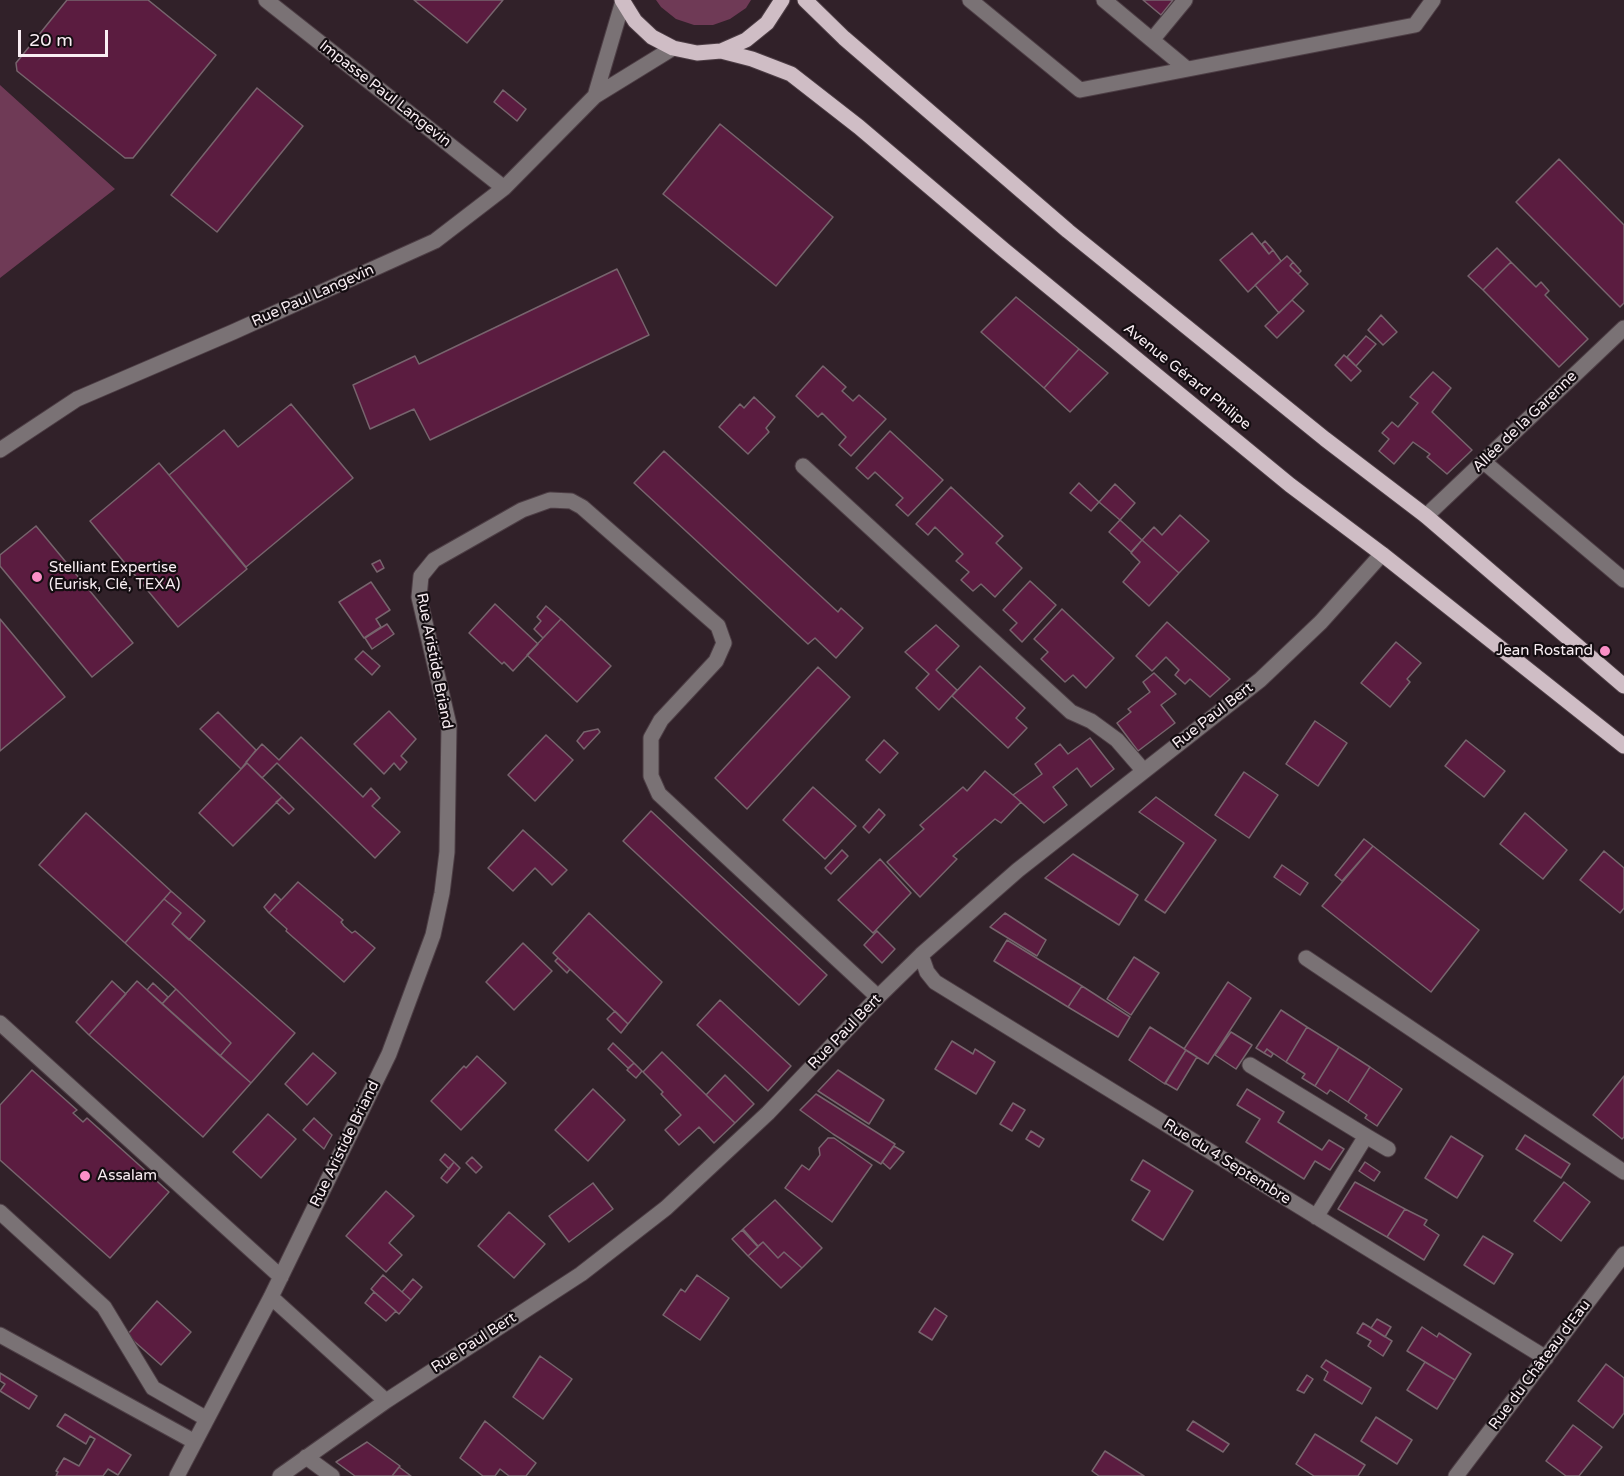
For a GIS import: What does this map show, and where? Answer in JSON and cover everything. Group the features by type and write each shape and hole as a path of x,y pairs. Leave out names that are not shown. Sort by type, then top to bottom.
{"main road":[{"path":"622,1 635,21 652,37 673,48 697,53 722,51 746,40 767,23 782,0"},
{"path":"805,0 844,38 1068,231 1325,439 1426,516 1624,686"},
{"name":"Avenue Gérard Philipe","path":"722,51 752,59 791,74 859,127 1004,250 1281,477 1624,746"}],"street":[{"name":"Impasse Paul Langevin","path":"266,0 504,189"},
{"path":"970,0 1080,90 1415,24 1432,0"},
{"path":"1104,0 1187,69"},
{"path":"1152,40 1185,0"},
{"name":"Rue Paul Langevin","path":"595,96 622,1"},
{"name":"Rue Paul Langevin","path":"0,450 78,399 435,241 504,189 595,96 673,48"},
{"name":"Allée de la Garenne","path":"1426,516 1624,328"},
{"path":"1484,462 1624,580"},
{"path":"803,466 1071,712 1091,721 1111,735 1143,770"},
{"name":"Rue Aristide Briand","path":"177,1476 271,1297 389,1054 433,935 442,893 447,852 449,725 419,597 421,576 434,560 522,510 550,500 571,501 582,507 717,626 724,643 717,661 661,720 651,738 651,776 659,794 878,997"},
{"name":"Rue Paul Bert","path":"280,1476 386,1401 581,1274 666,1208 768,1113 921,955 1018,870 1260,680 1321,622 1382,554"},
{"name":"Rue du 4 Septembre","path":"921,955 927,972 935,982 1546,1358"},
{"path":"1306,958 1624,1172"},
{"path":"0,1023 281,1276"},
{"path":"1250,1065 1388,1149"},
{"path":"1316,1217 1366,1136"},
{"path":"0,1212 104,1307 153,1388 207,1419"},
{"name":"Rue du Château d'Eau","path":"1456,1476 1624,1254"},
{"path":"271,1297 386,1401"},
{"path":"0,1335 195,1442"},
{"path":"306,1457 332,1476"},
{"path":"184,1461 194,1476"}],"shaded area":[{"path":"656,0 751,0 746,8 730,19 713,25 694,25 676,19"},
{"path":"0,85 115,189 0,278"}],"building":[{"path":"67,0 148,0 216,55 133,158 125,158 17,71 16,63"},
{"path":"414,0 503,0 467,43"},
{"path":"1143,0 1173,0 1161,15"},
{"path":"257,88 303,126 217,232 171,195"},
{"path":"503,90 526,109 517,121 494,102"},
{"path":"720,124 833,217 776,286 663,194"},
{"path":"1559,159 1624,225 1624,303 1620,307 1516,202"},
{"path":"1252,233 1269,254 1273,250 1281,261 1248,292 1220,260"},
{"path":"1265,241 1273,250 1269,254 1262,244"},
{"path":"1497,248 1511,262 1483,290 1468,276"},
{"path":"1287,256 1293,262 1290,266 1308,284 1279,313 1255,285"},
{"path":"1293,262 1301,271 1298,274 1290,266"},
{"path":"1511,262 1536,287 1541,282 1549,291 1545,295 1588,339 1559,367 1483,290"},
{"path":"617,269 649,335 430,440 414,409 370,429 353,385 415,356 419,364"},
{"path":"1016,297 1079,349 1044,388 981,332"},
{"path":"1292,300 1304,311 1277,338 1265,326"},
{"path":"1381,315 1397,332 1383,345 1368,330"},
{"path":"1366,336 1376,344 1356,366 1347,357"},
{"path":"1079,349 1108,373 1070,412 1044,388"},
{"path":"1344,355 1361,371 1351,381 1335,365"},
{"path":"823,366 846,387 842,391 853,401 859,395 886,419 851,456 839,445 846,437 822,413 818,417 796,396"},
{"path":"1433,372 1451,388 1432,412 1472,450 1447,474 1427,457 1430,454 1413,442 1394,464 1379,451 1389,439 1382,433 1392,422 1398,427 1418,403 1410,397"},
{"path":"754,397 775,417 766,428 769,432 748,454 719,427 740,404 744,408"},
{"path":"291,404 353,478 246,567 169,475 224,430 238,447"},
{"path":"890,431 943,480 908,516 896,505 903,498 875,472 868,479 856,468"},
{"path":"664,451 838,612 841,608 863,628 836,658 815,638 808,644 634,483"},
{"path":"159,463 247,569 178,627 90,521"},
{"path":"1079,483 1099,502 1091,511 1070,493"},
{"path":"1115,484 1135,503 1120,520 1099,502"},
{"path":"951,487 1003,536 996,543 1022,568 995,597 981,584 973,591 961,580 969,572 956,561 963,554 935,527 928,535 916,524"},
{"path":"1180,515 1209,541 1179,573 1142,540 1154,527 1162,535"},
{"path":"1120,520 1142,540 1131,552 1109,532"},
{"path":"36,526 133,643 92,677 0,566 0,555"},
{"path":"1142,540 1179,573 1149,606 1123,582 1140,562 1131,553"},
{"path":"380,560 384,568 377,572 372,564"},
{"path":"1030,581 1056,605 1022,642 1010,630 1017,623 1003,610"},
{"path":"371,582 390,610 376,619 381,627 364,638 339,602"},
{"path":"495,604 538,644 513,671 504,662 502,664 469,633"},
{"path":"546,606 561,619 543,638 534,629 541,621 537,617"},
{"path":"1062,609 1114,658 1086,688 1073,675 1065,682 1041,659 1048,652 1034,639"},
{"path":"0,619 65,697 0,751"},
{"path":"561,619 611,666 577,702 527,655"},
{"path":"1167,622 1230,679 1210,697 1190,679 1185,684 1175,675 1179,670 1166,657 1152,671 1136,656"},
{"path":"387,624 394,634 372,649 365,638"},
{"path":"936,625 959,646 936,670 957,690 939,710 916,688 929,674 905,652"},
{"path":"1396,642 1421,663 1407,679 1410,682 1390,707 1361,683"},
{"path":"363,651 380,666 372,675 355,659"},
{"path":"980,666 1025,708 1016,718 1027,728 1008,748 952,696"},
{"path":"818,667 850,697 747,809 715,778"},
{"path":"1154,673 1176,694 1161,705 1175,723 1138,751 1117,723 1131,712 1128,709 1150,692 1143,682"},
{"path":"389,711 416,739 401,756 407,762 400,770 394,763 384,774 354,744"},
{"path":"218,712 256,750 241,769 200,729"},
{"path":"1315,721 1347,743 1318,786 1286,764"},
{"path":"598,729 600,732 584,749 577,741 584,732"},
{"path":"546,735 573,760 535,801 508,775"},
{"path":"301,737 363,797 371,788 380,798 372,806 400,832 375,858 277,763 262,778 246,762 262,744 279,760"},
{"path":"1090,738 1114,769 1091,787 1077,768 1053,787 1067,805 1044,823 1013,795 1042,774 1035,764 1060,744 1068,754"},
{"path":"884,740 898,753 880,773 866,760"},
{"path":"1466,740 1505,771 1484,797 1445,766"},
{"path":"247,763 282,797 233,846 199,813"},
{"path":"985,771 1021,802 1001,823 995,819 953,856 957,859 920,897 887,862 924,829 920,825 963,787 967,791"},
{"path":"1244,772 1278,795 1249,838 1215,815"},
{"path":"813,787 856,826 825,859 783,820"},
{"path":"282,797 294,809 289,814 276,802"},
{"path":"1156,797 1216,840 1165,913 1145,900 1184,843 1139,812"},
{"path":"879,809 885,815 869,833 863,827"},
{"path":"651,811 827,975 799,1005 623,841"},
{"path":"86,813 171,891 125,943 39,865"},
{"path":"1525,813 1567,850 1543,879 1500,844"},
{"path":"523,830 567,870 552,885 535,868 513,891 488,868"},
{"path":"1364,839 1373,846 1342,881 1335,875"},
{"path":"1373,846 1479,930 1431,992 1322,906"},
{"path":"842,850 848,856 831,874 825,868"},
{"path":"1604,851 1624,868 1624,908 1620,913 1580,880"},
{"path":"1073,854 1138,895 1119,925 1045,878"},
{"path":"880,859 911,893 873,933 838,900"},
{"path":"1282,865 1308,883 1300,895 1274,877"},
{"path":"298,882 343,920 341,922 352,933 355,931 375,948 344,982 269,913"},
{"path":"171,891 205,921 189,940 172,924 181,913 164,899"},
{"path":"275,894 281,900 269,913 264,907"},
{"path":"164,899 181,913 172,924 295,1033 251,1083 220,1056 231,1043 125,943"},
{"path":"589,913 662,982 628,1024 553,953"},
{"path":"1005,913 1046,940 1037,956 990,927"},
{"path":"877,931 895,949 882,963 864,945"},
{"path":"1007,940 1082,986 1068,1007 994,961"},
{"path":"523,943 552,971 514,1010 486,982"},
{"path":"1134,957 1159,973 1131,1015 1107,999"},
{"path":"558,958 570,969 567,973 555,961"},
{"path":"112,981 126,994 89,1035 76,1022"},
{"path":"137,981 251,1083 203,1137 89,1035"},
{"path":"1228,982 1251,998 1208,1064 1184,1049"},
{"path":"153,983 168,997 162,1004 147,990"},
{"path":"1082,986 1130,1017 1118,1037 1068,1007"},
{"path":"176,989 231,1043 220,1056 162,1004"},
{"path":"720,1000 791,1066 768,1091 697,1025"},
{"path":"1281,1010 1307,1027 1286,1062 1267,1049 1264,1053 1256,1048"},
{"path":"615,1011 628,1024 621,1033 607,1019"},
{"path":"1150,1027 1186,1050 1165,1084 1129,1060"},
{"path":"1307,1027 1339,1047 1315,1086 1302,1078 1305,1074 1286,1062"},
{"path":"1231,1032 1252,1045 1236,1069 1215,1055"},
{"path":"952,1041 973,1054 975,1049 995,1062 976,1094 935,1069"},
{"path":"613,1043 634,1063 628,1068 608,1049"},
{"path":"1339,1047 1370,1067 1348,1102 1330,1090 1327,1094 1315,1086"},
{"path":"1267,1049 1273,1054 1271,1057 1264,1053"},
{"path":"1186,1050 1197,1057 1177,1090 1165,1083"},
{"path":"662,1052 735,1123 714,1143 699,1127 679,1145 665,1130 681,1115 643,1072"},
{"path":"313,1053 336,1073 307,1105 285,1084"},
{"path":"477,1056 506,1083 461,1130 431,1101 464,1066 466,1068"},
{"path":"634,1063 642,1071 636,1078 627,1070"},
{"path":"1370,1067 1402,1089 1377,1126 1365,1118 1367,1115 1348,1102"},
{"name":"Assalam","path":"32,1070 77,1110 73,1113 83,1122 87,1118 169,1192 110,1258 0,1160 0,1105"},
{"path":"838,1070 884,1100 869,1124 818,1091"},
{"path":"725,1075 754,1104 735,1123 706,1095"},
{"path":"1624,1076 1624,1137 1622,1139 1593,1115"},
{"path":"593,1089 625,1120 588,1161 555,1130"},
{"path":"1247,1089 1284,1112 1278,1122 1322,1150 1329,1140 1344,1149 1330,1170 1315,1161 1304,1179 1246,1142 1260,1119 1237,1105"},
{"path":"816,1094 895,1144 881,1164 800,1110"},
{"path":"1013,1103 1025,1110 1012,1131 1000,1124"},
{"path":"268,1114 296,1139 261,1178 233,1152"},
{"path":"314,1118 332,1135 324,1149 303,1130"},
{"path":"1031,1131 1044,1139 1039,1147 1026,1139"},
{"path":"1525,1135 1570,1164 1561,1178 1516,1149"},
{"path":"1451,1136 1483,1156 1457,1198 1425,1178"},
{"path":"828,1138 834,1138 872,1165 832,1222 785,1188 802,1165 809,1170 820,1155 819,1148"},
{"path":"894,1146 904,1152 890,1169 882,1162"},
{"path":"445,1154 454,1162 449,1169 440,1160"},
{"path":"472,1157 482,1167 476,1173 466,1163"},
{"path":"1143,1160 1193,1191 1163,1240 1132,1220 1150,1191 1131,1180"},
{"path":"454,1162 460,1168 447,1183 441,1178"},
{"path":"1365,1162 1380,1172 1374,1181 1359,1171"},
{"path":"1355,1182 1405,1209 1387,1237 1338,1209"},
{"path":"1564,1182 1590,1202 1561,1241 1534,1221"},
{"path":"593,1183 613,1209 569,1242 549,1216"},
{"path":"386,1191 414,1216 389,1243 402,1255 386,1272 346,1236"},
{"path":"775,1200 822,1248 802,1268 784,1252 778,1258 763,1242 758,1246 743,1229"},
{"path":"1405,1209 1427,1220 1424,1225 1439,1235 1424,1260 1387,1237"},
{"path":"509,1212 545,1244 514,1278 478,1246"},
{"path":"742,1230 758,1247 748,1256 732,1239"},
{"path":"1483,1236 1513,1254 1494,1284 1464,1265"},
{"path":"763,1242 778,1258 784,1252 802,1268 781,1288 748,1256"},
{"path":"383,1275 411,1300 399,1314 371,1289"},
{"path":"697,1275 729,1298 700,1340 663,1315 681,1289 685,1292"},
{"path":"413,1279 422,1287 411,1300 402,1292"},
{"path":"374,1292 396,1311 386,1321 365,1303"},
{"path":"157,1301 191,1332 161,1365 127,1335"},
{"path":"935,1308 947,1316 932,1340 919,1332"},
{"path":"1377,1319 1391,1327 1385,1337 1371,1328"},
{"path":"1363,1323 1392,1341 1383,1356 1368,1346 1371,1341 1357,1333"},
{"path":"1422,1327 1437,1337 1439,1333 1471,1354 1455,1380 1407,1351"},
{"path":"540,1356 572,1379 543,1419 513,1397"},
{"path":"1326,1360 1371,1388 1362,1404 1324,1380 1328,1372 1321,1367"},
{"path":"1425,1362 1455,1380 1437,1409 1407,1390"},
{"path":"1606,1364 1624,1378 1624,1413 1613,1428 1578,1401"},
{"path":"0,1373 37,1396 29,1409 0,1391 5,1384 0,1381"},
{"path":"1307,1375 1313,1379 1304,1393 1297,1390"},
{"path":"65,1414 131,1455 118,1475 108,1469 103,1476 56,1476 58,1472 56,1471 64,1458 79,1466 95,1439 90,1436 86,1444 57,1426"},
{"path":"1376,1417 1412,1440 1397,1464 1361,1441"},
{"path":"485,1421 536,1463 526,1476 509,1476 500,1469 495,1476 483,1476 460,1458"},
{"path":"1193,1421 1229,1444 1223,1452 1187,1430"},
{"path":"1573,1425 1602,1447 1579,1476 1566,1476 1546,1461"},
{"path":"1315,1434 1365,1465 1358,1476 1314,1476 1296,1464"},
{"path":"367,1442 400,1466 392,1476 355,1476 336,1462"},
{"path":"1105,1451 1144,1476 1099,1476 1092,1471"},
{"path":"399,1467 411,1476 392,1476"}],"place":[{"name":"Stelliant Expertise (Eurisk, Clé, TEXA)","path":"37,577"},
{"name":"Jean Rostand","path":"1605,651"},
{"name":"Assalam","path":"85,1176"}]}
